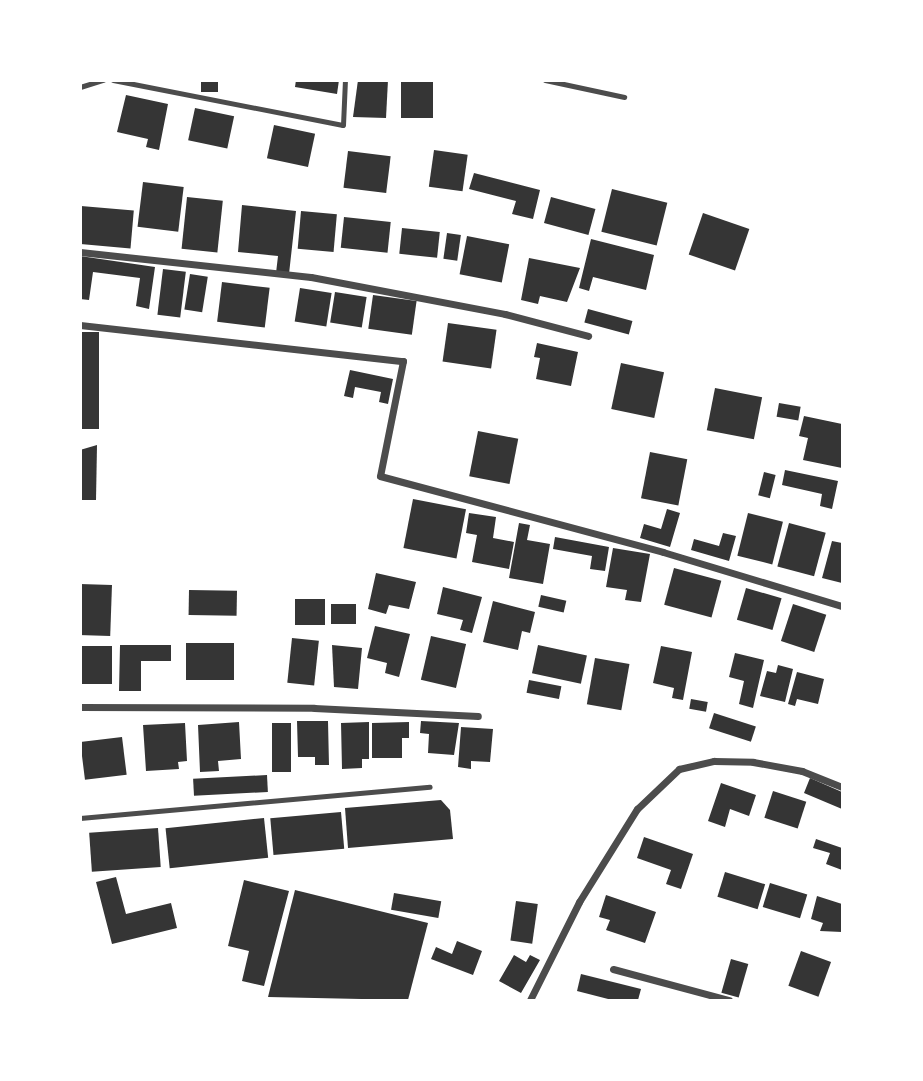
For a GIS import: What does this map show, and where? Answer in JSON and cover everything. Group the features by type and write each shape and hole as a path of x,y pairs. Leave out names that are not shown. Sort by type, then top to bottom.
{"street":[{"path":"80,252 311,278 505,314 588,336"},
{"path":"80,325 404,361 380,476 663,552 842,606"},
{"path":"80,708 314,708 478,716"},
{"path":"530,1000 579,902 637,809 679,769 714,761 752,762 802,771 842,787"},
{"path":"613,969 729,1000"}],"lane":[{"path":"80,87 103,80"},
{"path":"113,80 343,125 345,80"},
{"path":"545,80 624,97"},
{"path":"80,818 430,787"}],"building":[{"path":"201,80 218,80 218,92 201,92"},
{"path":"296,80 339,80 337,94 295,87"},
{"path":"358,80 388,80 386,118 353,117"},
{"path":"401,80 433,80 433,118 401,118"},
{"path":"126,95 168,104 159,150 146,147 148,139 117,132"},
{"path":"195,108 234,116 227,149 188,140"},
{"path":"274,125 315,134 308,167 267,158"},
{"path":"434,150 468,155 463,191 429,187"},
{"path":"348,151 391,156 386,193 343,188"},
{"path":"474,173 540,190 533,219 512,214 516,201 469,189"},
{"path":"143,182 184,187 178,232 138,227"},
{"path":"612,189 667,203 657,245 601,232"},
{"path":"187,197 223,201 217,252 182,249"},
{"path":"551,197 595,209 588,235 544,223"},
{"path":"242,205 296,211 289,274 276,273 278,256 238,252"},
{"path":"81,206 134,211 130,248 80,244"},
{"path":"301,211 337,214 334,252 298,249"},
{"path":"703,213 749,229 735,271 689,255"},
{"path":"344,217 391,222 388,253 341,248"},
{"path":"402,228 440,232 437,258 399,254"},
{"path":"447,233 461,235 457,261 443,259"},
{"path":"467,236 509,244 502,282 460,274"},
{"path":"591,239 654,255 646,290 593,277 589,291 579,288"},
{"path":"80,256 155,267 149,309 136,306 140,278 93,272 89,300 80,299"},
{"path":"529,258 580,268 567,302 540,296 538,304 521,300"},
{"path":"163,269 186,272 180,317 157,315"},
{"path":"190,274 208,277 202,312 184,310"},
{"path":"222,282 270,288 265,328 217,322"},
{"path":"300,288 332,293 326,327 295,322"},
{"path":"335,292 367,297 362,328 330,323"},
{"path":"373,295 417,301 412,335 368,329"},
{"path":"588,309 632,321 629,334 584,323"},
{"path":"448,323 497,330 491,368 443,362"},
{"path":"80,332 99,332 99,429 80,429"},
{"path":"537,343 578,352 571,386 536,379 540,358 534,357"},
{"path":"621,363 664,372 654,418 611,409"},
{"path":"350,370 393,379 388,404 379,402 381,392 355,387 353,398 344,396"},
{"path":"715,388 762,397 754,439 707,430"},
{"path":"779,403 801,407 798,421 777,417"},
{"path":"804,416 842,424 842,468 803,460 808,438 799,436"},
{"path":"478,431 518,439 509,484 469,476"},
{"path":"97,445 96,500 80,500 80,450"},
{"path":"650,452 687,459 678,505 641,498"},
{"path":"785,470 838,481 832,509 820,506 822,494 782,485"},
{"path":"764,472 776,475 770,498 758,495"},
{"path":"413,499 466,509 456,558 403,548"},
{"path":"667,509 680,513 670,547 640,538 644,524 661,529"},
{"path":"469,513 496,517 493,538 514,542 509,569 472,562 477,535 466,533"},
{"path":"748,513 783,522 772,564 737,556"},
{"path":"519,523 530,525 527,540 550,544 543,584 509,578"},
{"path":"789,523 826,533 814,576 777,566"},
{"path":"723,533 736,536 729,561 691,550 694,539 719,546"},
{"path":"555,537 609,547 605,571 590,569 592,556 553,549"},
{"path":"832,541 842,543 842,583 822,578"},
{"path":"613,548 650,554 641,602 625,600 627,590 606,587"},
{"path":"674,568 721,581 711,617 664,605"},
{"path":"376,573 416,582 409,609 389,605 386,614 368,609"},
{"path":"80,584 112,585 110,636 80,635"},
{"path":"443,587 482,597 472,633 460,630 463,620 437,614"},
{"path":"746,588 782,598 772,630 737,620"},
{"path":"189,590 237,591 237,616 189,615"},
{"path":"541,595 566,601 564,613 538,607"},
{"path":"295,599 325,599 325,625 295,625"},
{"path":"493,601 535,612 530,633 522,631 518,650 483,642"},
{"path":"331,604 356,604 356,624 331,624"},
{"path":"793,604 826,615 814,652 781,641"},
{"path":"375,626 410,634 399,677 385,673 387,663 367,658"},
{"path":"431,636 466,644 456,688 421,680"},
{"path":"292,638 319,641 314,686 287,683"},
{"path":"186,643 234,643 234,680 186,680"},
{"path":"120,645 171,645 171,661 141,661 141,691 119,691"},
{"path":"332,645 362,648 358,689 334,687"},
{"path":"538,645 587,655 581,684 532,673"},
{"path":"80,646 112,646 112,684 80,684"},
{"path":"661,646 692,652 683,700 672,698 674,688 653,683"},
{"path":"735,653 764,660 753,708 739,704 744,681 729,677"},
{"path":"595,658 629,664 621,710 587,704"},
{"path":"778,665 793,669 785,702 760,696 767,671 776,673"},
{"path":"797,672 824,679 818,704 797,699 795,706 788,704"},
{"path":"529,680 561,686 559,699 527,693"},
{"path":"691,699 708,702 706,712 689,709"},
{"path":"714,713 756,727 751,742 709,728"},
{"path":"297,721 328,721 329,765 315,765 315,757 298,757"},
{"path":"421,721 459,723 454,755 428,753 429,734 420,733"},
{"path":"239,722 241,759 218,761 219,771 200,772 198,725"},
{"path":"369,722 369,759 362,759 362,768 342,769 341,723"},
{"path":"409,722 409,738 402,738 402,758 372,758 372,723"},
{"path":"185,723 187,761 178,762 179,769 146,771 143,725"},
{"path":"272,723 291,723 291,772 272,772"},
{"path":"461,727 493,729 490,762 471,761 471,769 458,767"},
{"path":"122,737 127,775 85,780 80,742"},
{"path":"267,775 268,792 194,796 193,779"},
{"path":"810,778 842,792 842,809 804,793"},
{"path":"721,783 756,795 749,816 730,809 725,827 708,821"},
{"path":"773,791 806,802 798,828 764,818"},
{"path":"441,800 450,810 453,839 348,848 345,808"},
{"path":"341,812 344,849 273,855 270,818"},
{"path":"264,818 268,858 170,868 166,828"},
{"path":"158,828 161,867 92,872 89,833"},
{"path":"644,837 693,854 681,889 666,884 671,870 637,858"},
{"path":"816,839 842,848 842,870 826,864 830,853 813,848"},
{"path":"725,872 765,884 758,909 717,897"},
{"path":"116,877 126,914 171,903 177,928 112,944 96,882"},
{"path":"244,880 289,891 264,986 242,981 249,951 228,946"},
{"path":"770,883 807,894 800,918 763,907"},
{"path":"295,890 428,923 408,1000 268,997"},
{"path":"394,893 441,901 438,918 391,910"},
{"path":"606,895 656,912 645,943 606,930 610,920 599,917"},
{"path":"817,896 842,904 842,932 820,931 823,923 811,919"},
{"path":"516,901 538,904 532,944 510,941"},
{"path":"457,941 482,951 473,975 431,959 436,947 452,954"},
{"path":"801,951 831,962 818,997 788,986"},
{"path":"514,955 526,962 530,955 540,960 521,993 499,981"},
{"path":"731,959 748,964 739,998 721,993"},
{"path":"581,974 641,989 638,1000 612,1000 577,991"}]}
